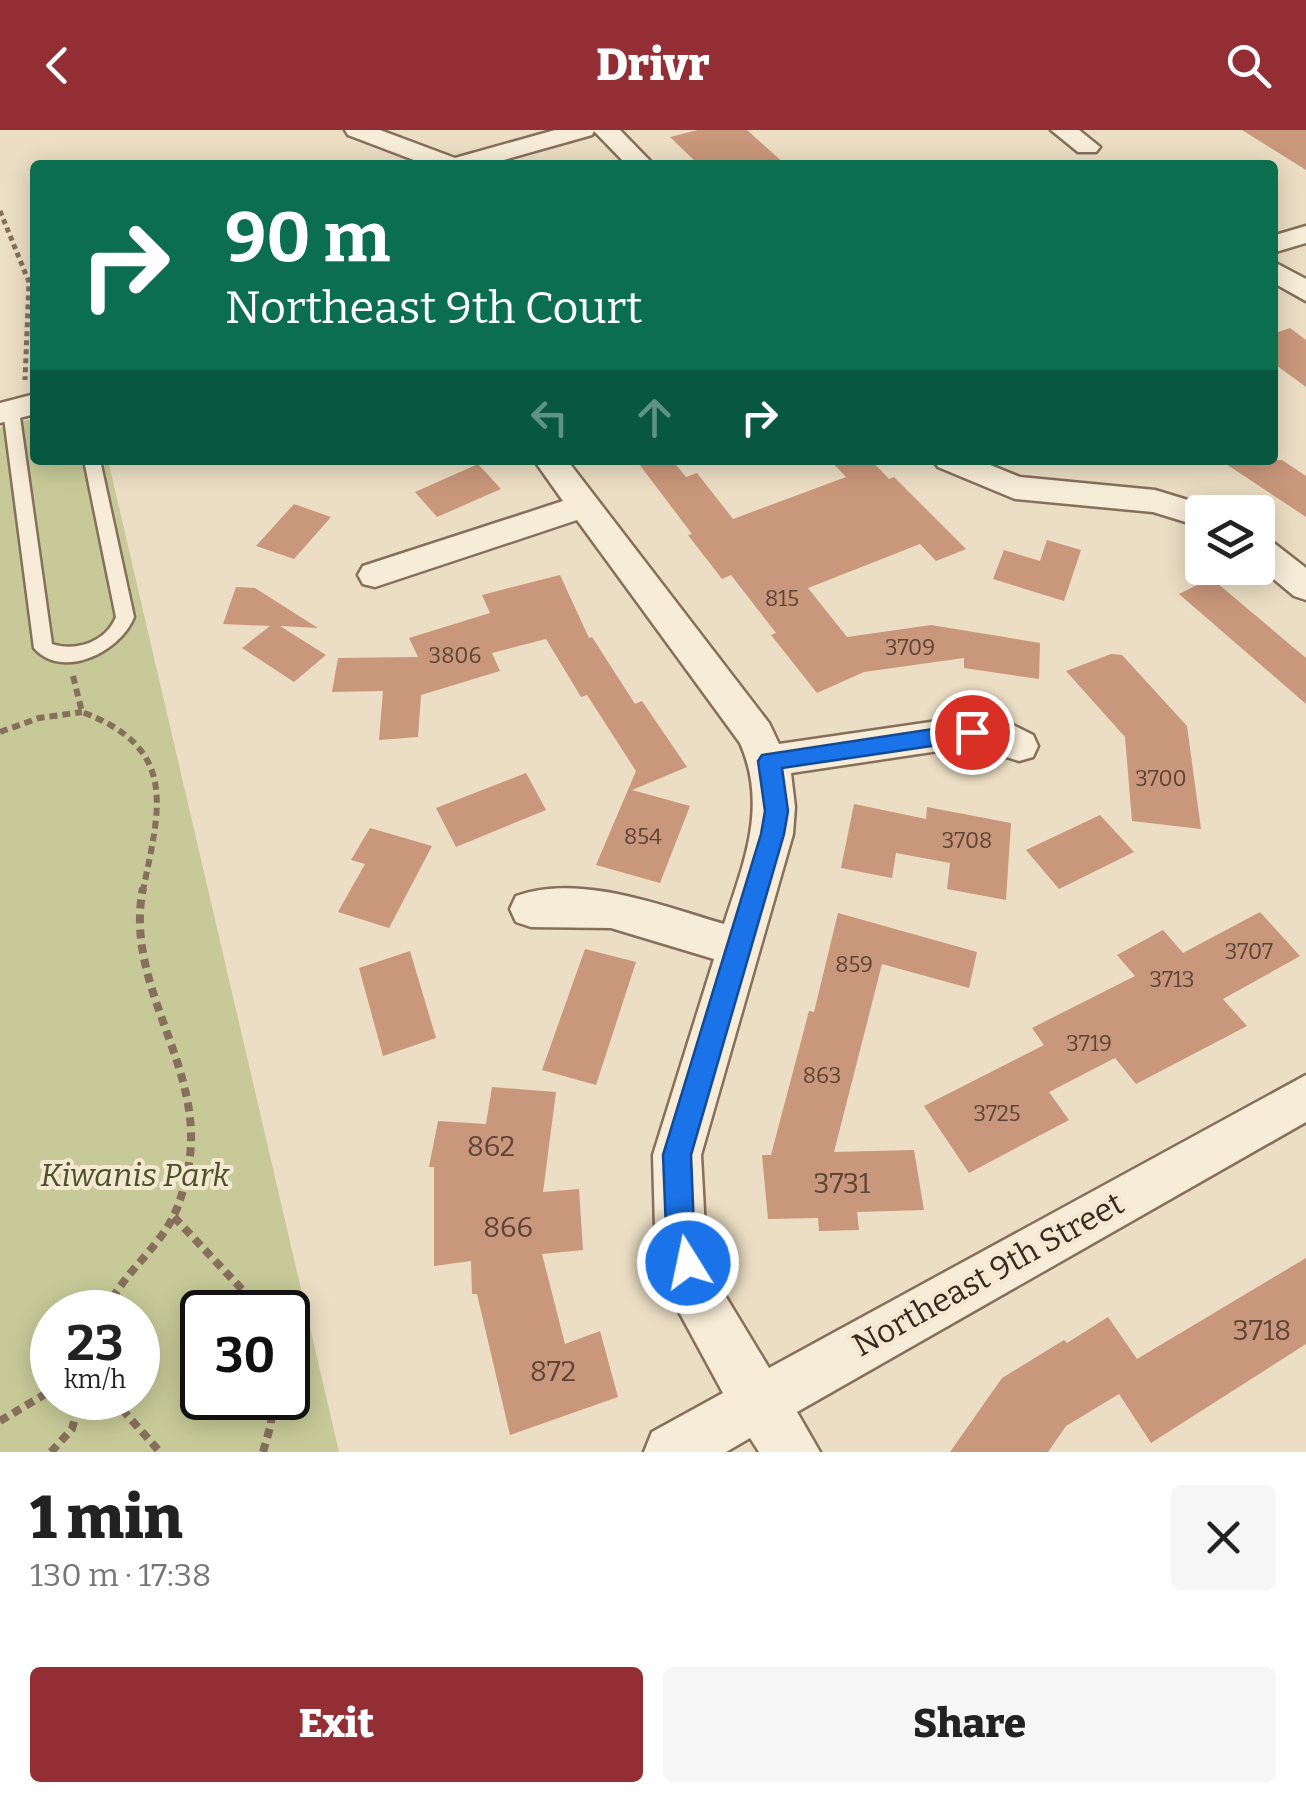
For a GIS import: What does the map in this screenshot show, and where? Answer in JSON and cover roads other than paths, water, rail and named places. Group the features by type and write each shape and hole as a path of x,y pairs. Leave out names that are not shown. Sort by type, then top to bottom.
{"street":[{"path":"357,130 437,160"},
{"path":"476,160 583,130"},
{"path":"606,130 636,160"},
{"path":"1063,130 1088,147"},
{"path":"1278,243 1306,234"},
{"path":"1278,273 1306,292"},
{"path":"554,465 755,734 770,761 776,811 773,834 677,1155 680,1229 697,1297 792,1452"},
{"path":"961,465 1014,488 1155,502 1185,511"},
{"path":"375,574 583,506"},
{"path":"1275,562 1306,587"},
{"path":"770,761 972,732 994,734 1019,746"},
{"path":"530,909 611,910 737,947"},
{"name":"Northeast 9th Street","path":"672,1452 1306,1096"}],"lane":[{"path":"19,408 16,444 43,648 53,655 68,655 111,641 122,631 124,617 93,465"},
{"path":"16,444 30,441"}],"park label":[{"name":"Kiwanis Park","path":"135,1175"}]}
